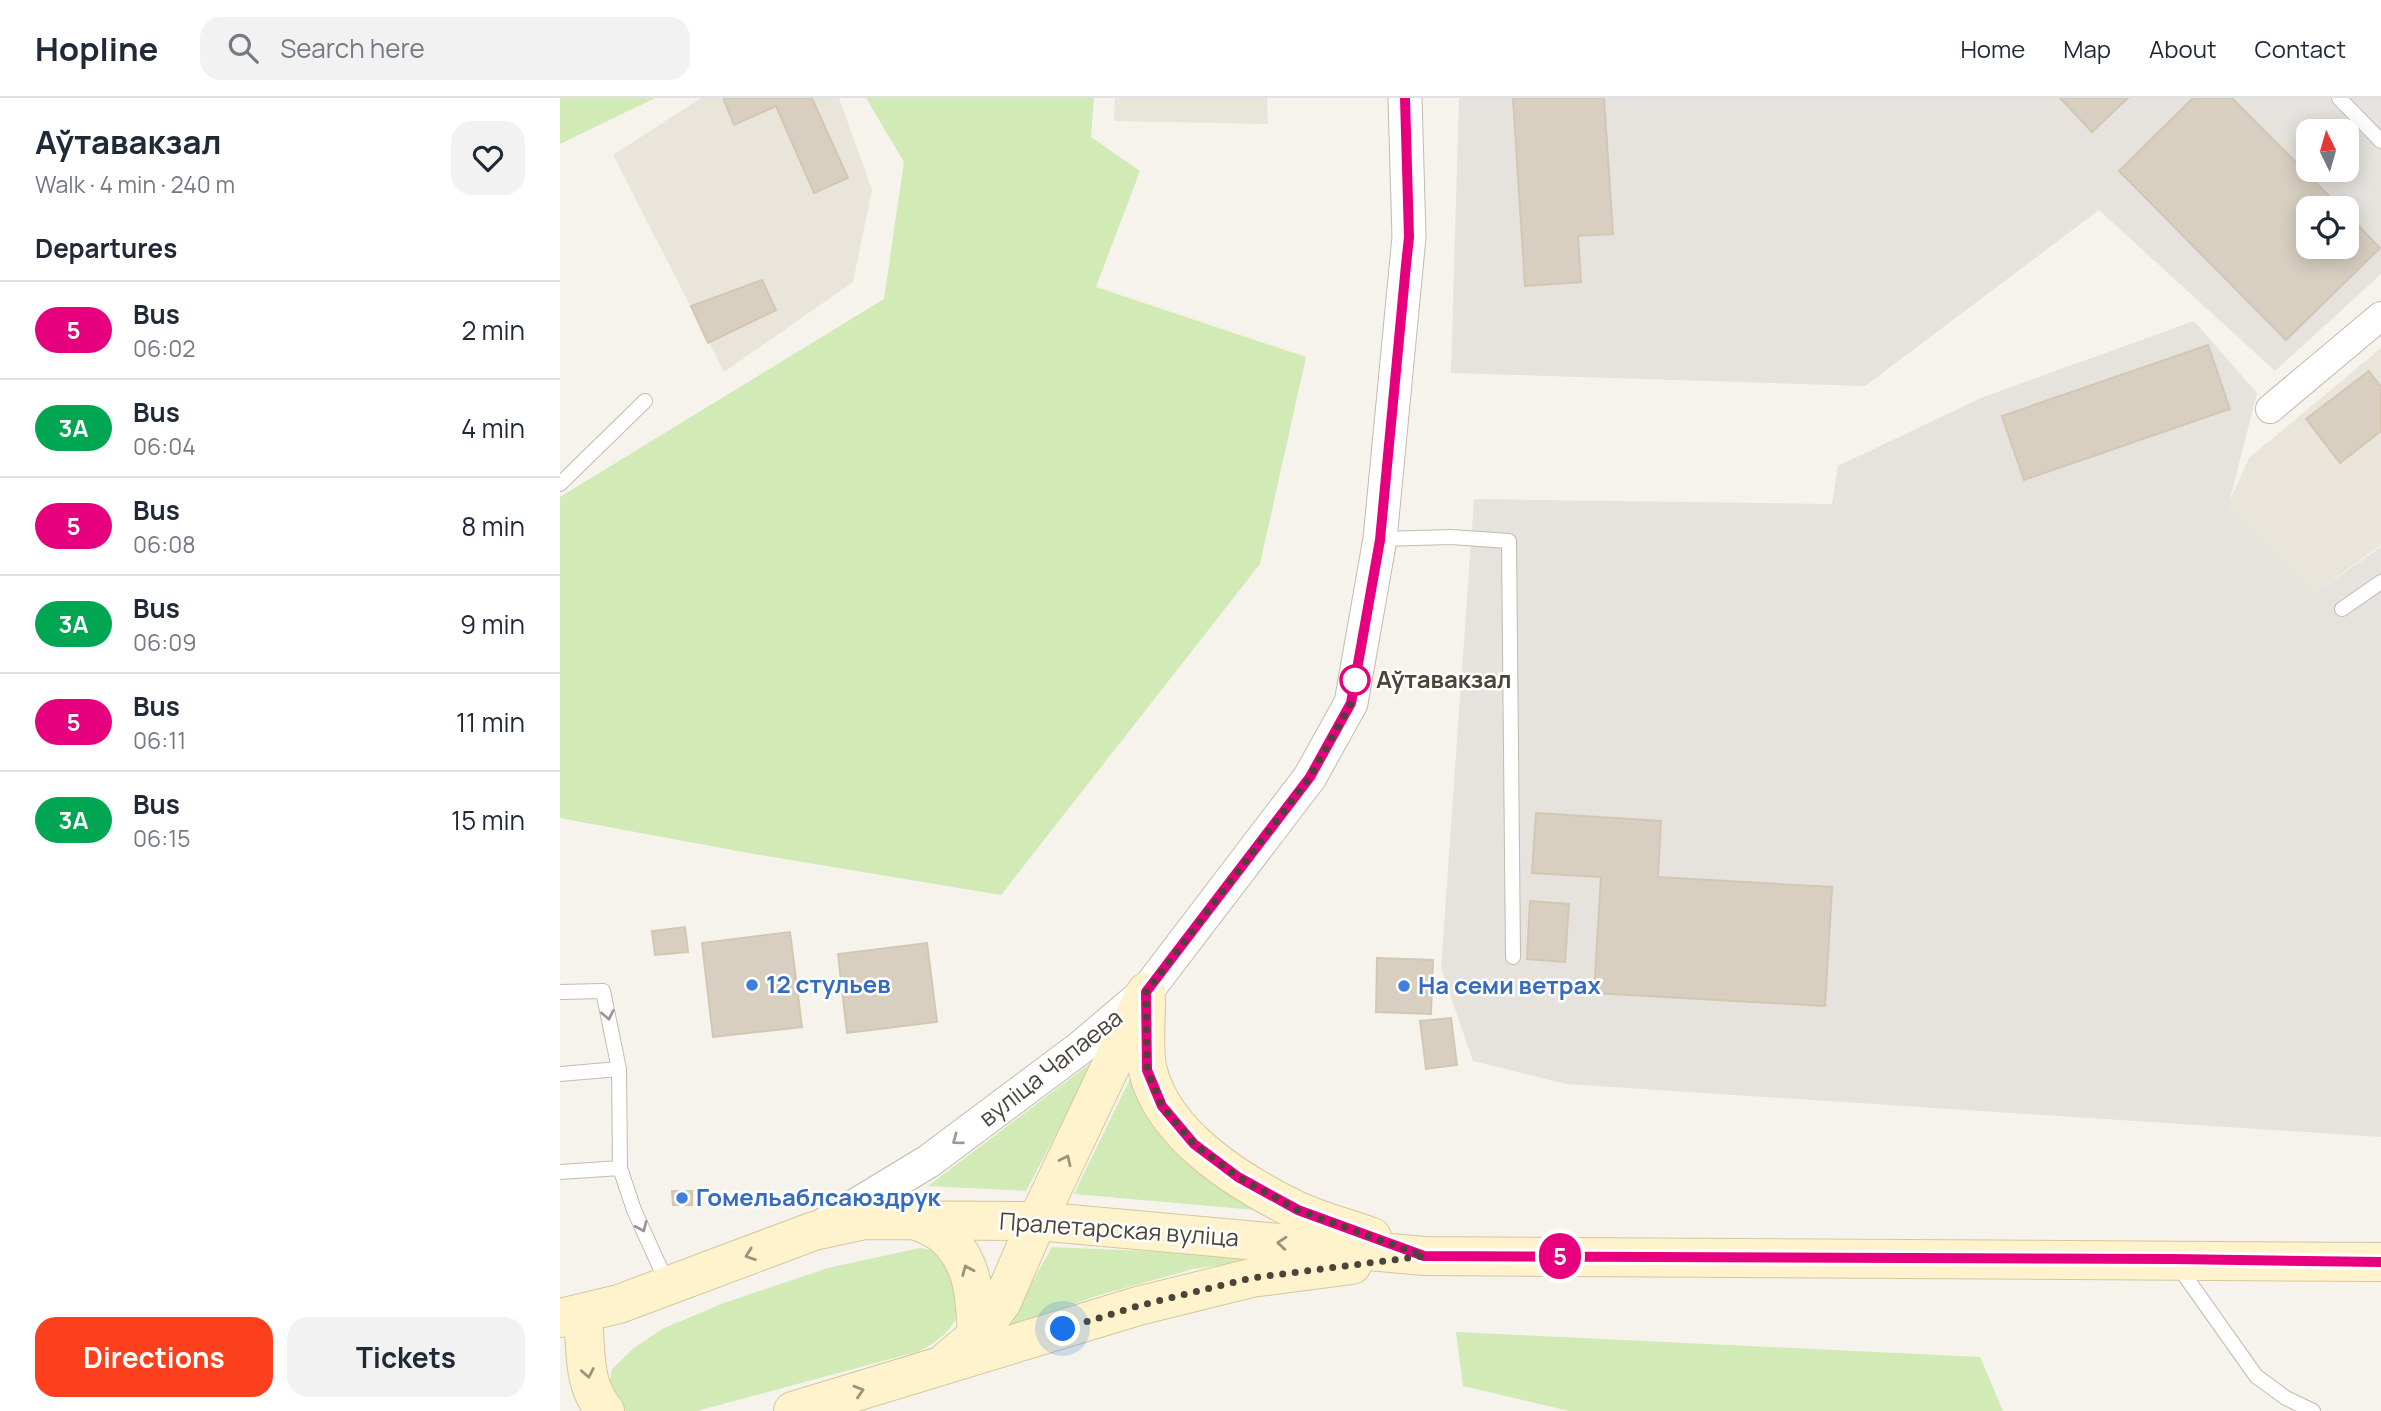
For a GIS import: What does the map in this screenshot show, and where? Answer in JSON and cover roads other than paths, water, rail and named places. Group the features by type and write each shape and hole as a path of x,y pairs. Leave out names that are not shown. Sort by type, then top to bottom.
{"main road":[{"path":"939,1368 977,1336 1002,1302 1037,1221 1146,992"},
{"path":"1146,992 1147,1070 1162,1106 1194,1144 1238,1177 1298,1210 1424,1256"},
{"path":"913,1219 946,1236 969,1270 975,1296 977,1336"},
{"name":"Пралетарская вуліца","path":"568,1333 619,1304 668,1285 814,1231 865,1220 1037,1221 1424,1256 2381,1262"},
{"name":"Пралетарская вуліца","path":"793,1411 1138,1306 1251,1278 1424,1256"},
{"path":"568,1333 587,1372 595,1398 606,1411"}],"street":[{"name":"вуліца Чапаева","path":"814,1231 929,1161 1080,1048 1146,992 1310,777 1351,703 1380,540 1409,237 1405,98"},
{"path":"2270,409 2381,316"}],"lane":[{"path":"2339,98 2381,141"},
{"path":"560,484 645,401"},
{"path":"1380,540 1451,537 1509,541 1513,957"},
{"path":"2342,610 2381,582"},
{"path":"560,992 603,991 619,1069 620,1168 668,1285"},
{"path":"560,1074 619,1069"},
{"path":"560,1172 620,1168"},
{"path":"2173,1259 2256,1376 2286,1398 2313,1411"}],"place":[{"name":"Аўтавакзал","path":"1355,680"},
{"name":"12 стульев","path":"752,985"},
{"name":"На семи ветрах","path":"1404,986"},
{"name":"Гомельаблсаюздрук","path":"682,1198"}]}
